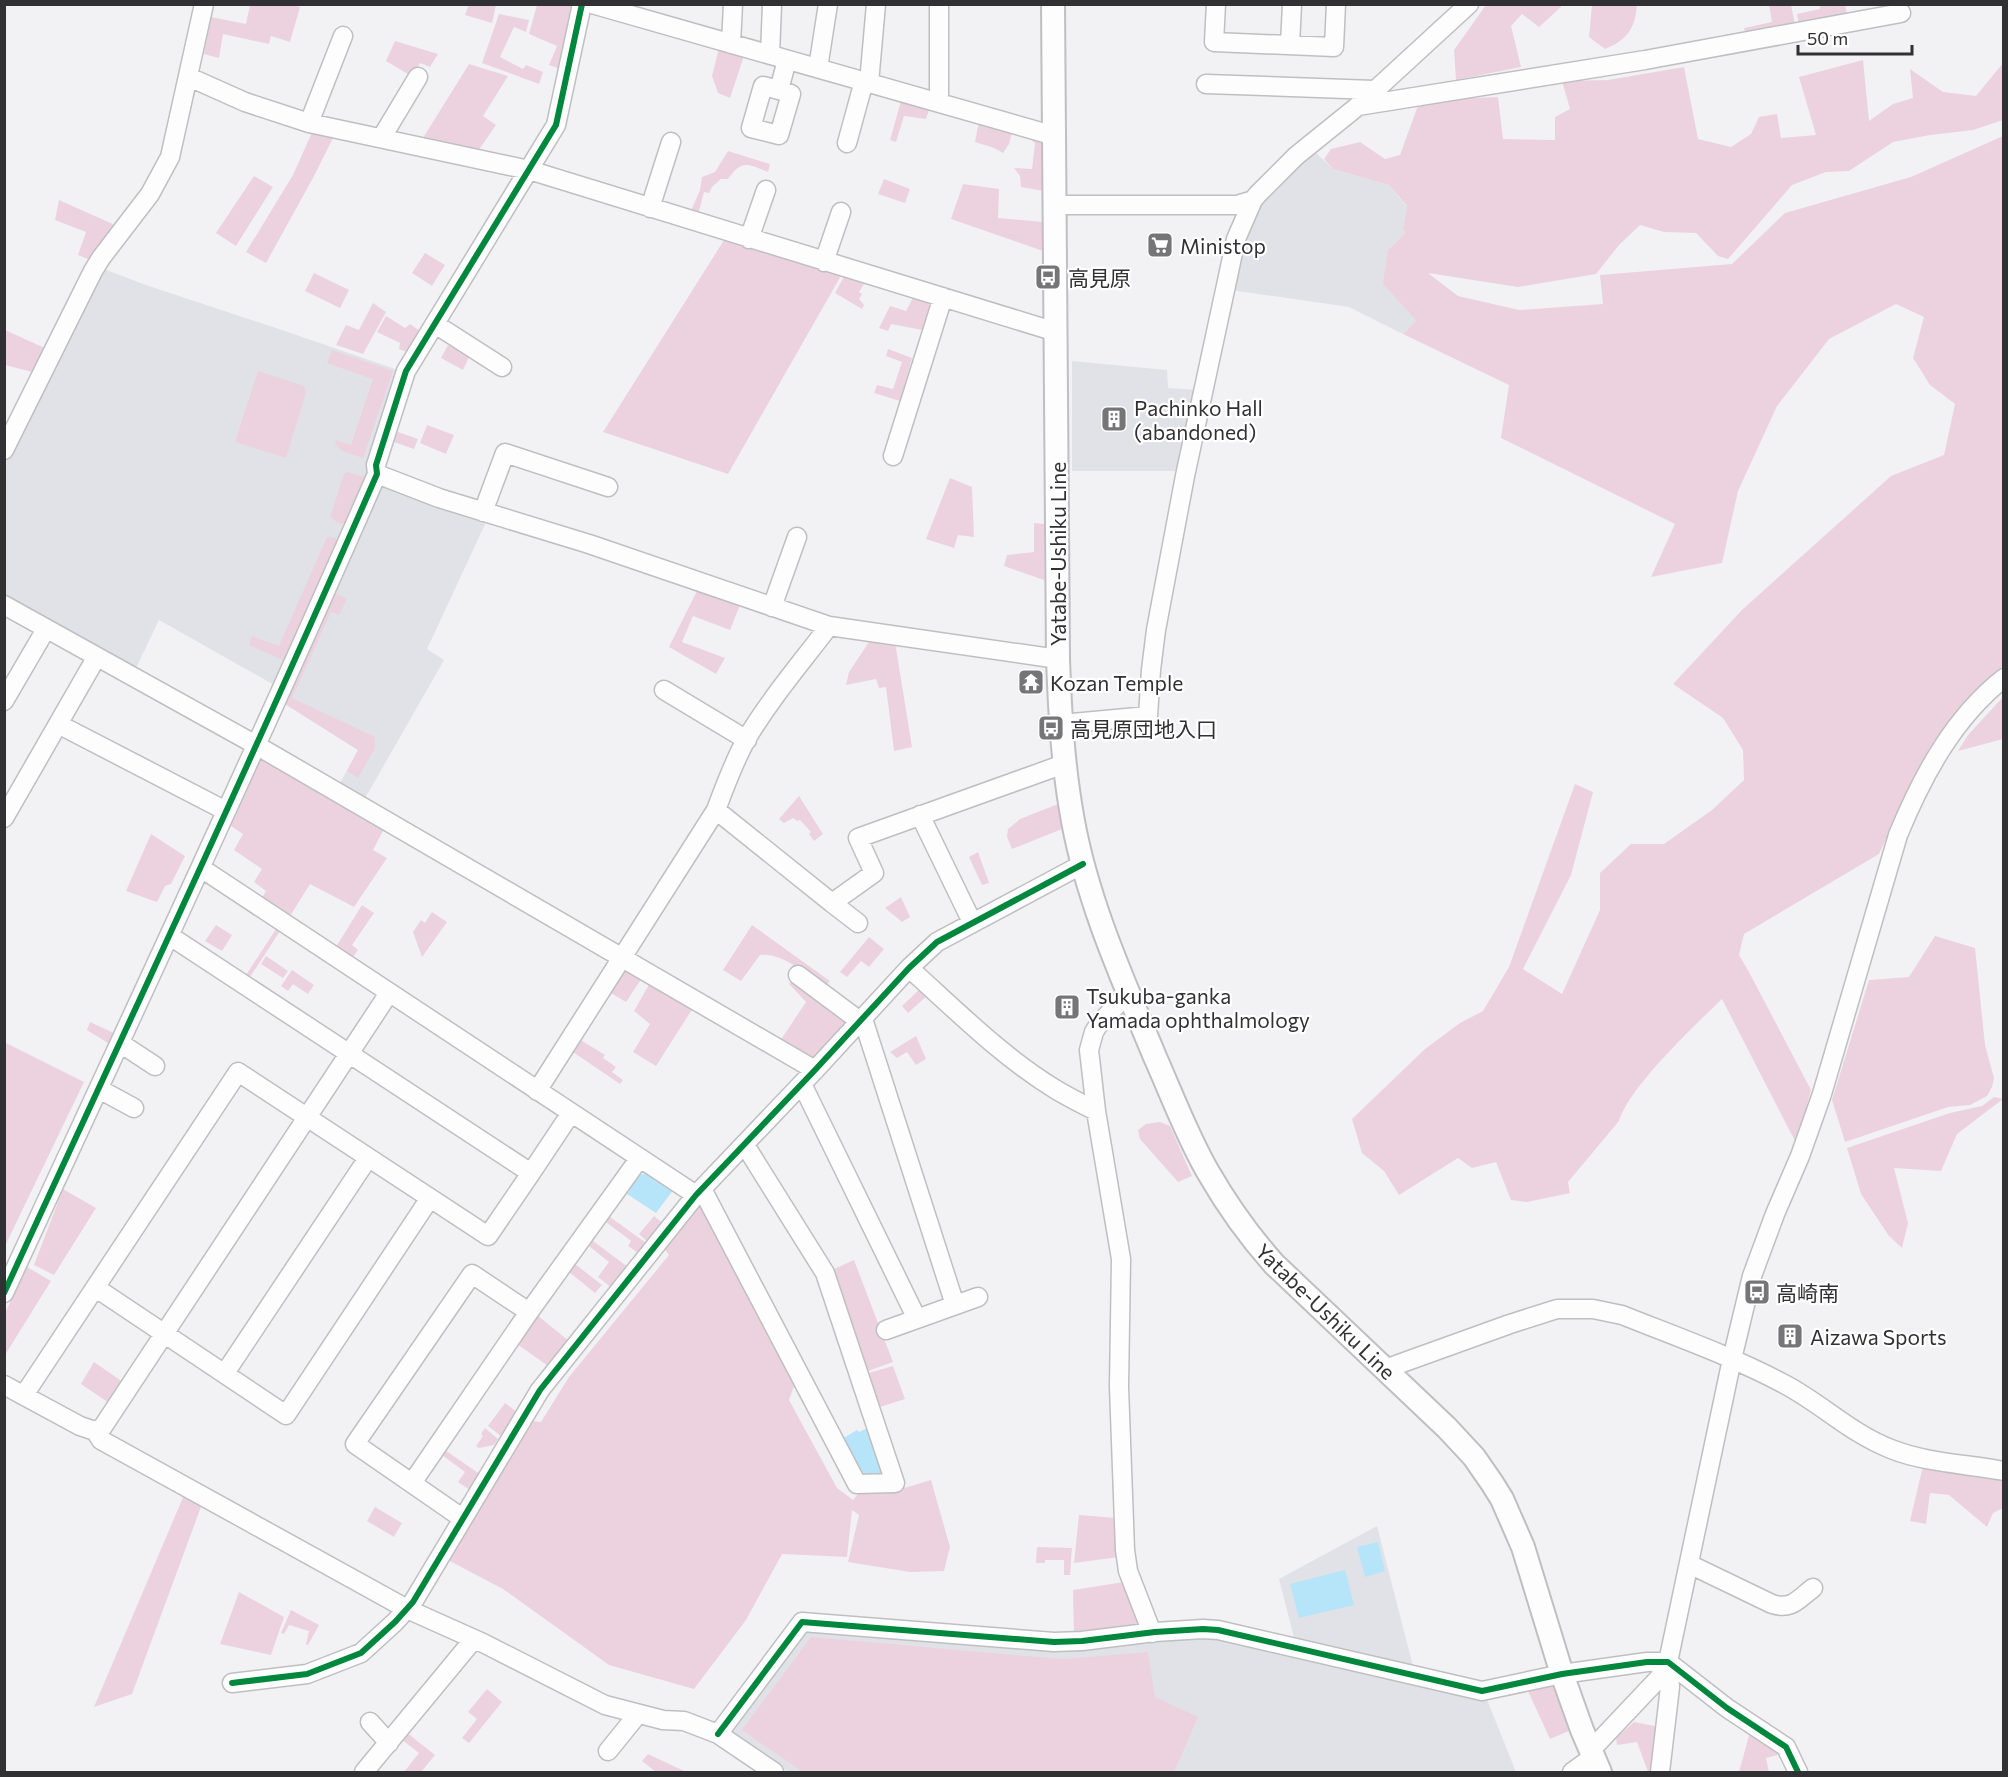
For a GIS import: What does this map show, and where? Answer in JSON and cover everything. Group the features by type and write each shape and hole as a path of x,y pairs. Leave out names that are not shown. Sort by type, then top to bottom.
{"main road":[{"name":"Yatabe-Ushiku Line","path":"1053,4 1060,724 1073,823 1099,918 1128,993 1193,1144 1225,1200 1259,1248 1274,1264 1474,1457 1502,1499 1523,1547 1562,1674 1594,1760"}],"street":[{"path":"4,450 93,271 150,194 170,157 204,4"},
{"path":"4,1293 312,624 376,474 376,465 406,371 556,125 582,4"},
{"path":"592,4 1055,136"},
{"path":"731,44 733,4"},
{"path":"772,4 779,57 778,90"},
{"path":"818,68 828,4"},
{"path":"847,142 867,82 876,4"},
{"path":"939,4 939,103"},
{"path":"1216,4 1214,42 1334,47 1336,4"},
{"path":"1290,45 1292,4"},
{"path":"1060,724 1148,716 1156,630 1187,465 1233,249 1253,200 1296,156 1358,106 1469,4"},
{"path":"1358,106 1645,60 1852,13 1897,11"},
{"path":"309,123 343,36"},
{"path":"189,77 245,102 309,123 529,170 1056,332"},
{"path":"382,137 418,77"},
{"path":"1206,84 1374,90"},
{"path":"650,208 670,142"},
{"path":"749,239 766,190"},
{"path":"1056,205 1237,205 1253,200"},
{"path":"824,262 842,212"},
{"path":"893,456 943,297"},
{"path":"435,324 502,367"},
{"path":"483,512 505,453 608,487"},
{"path":"376,474 440,498 589,544 829,626 1058,659"},
{"path":"772,607 797,537"},
{"path":"4,606 255,745 815,1070"},
{"path":"537,1090 716,810 728,778 747,740 780,690 829,626"},
{"path":"4,701 46,629"},
{"path":"4,818 96,658"},
{"path":"1660,1773 1670,1686 1668,1662 1752,1275 1774,1214 1800,1156 1822,1094 1898,835 1915,794 1940,751 1978,702 2004,678"},
{"path":"664,690 747,740"},
{"path":"58,724 226,812"},
{"path":"832,903 874,873 858,838 1064,764"},
{"path":"716,810 858,923"},
{"path":"920,815 972,922"},
{"path":"232,1683 307,1674 360,1653 407,1609 540,1390 699,1192 862,1021 909,968 937,942 1083,864"},
{"path":"201,868 639,1159 699,1192 857,1484 895,1483 825,1273 745,1145"},
{"path":"170,936 531,1173"},
{"path":"909,968 1018,1063 1054,1088 1096,1111"},
{"path":"798,975 862,1021 955,1305"},
{"path":"95,1431 102,1428 389,993"},
{"path":"1128,993 1099,1024 1089,1050 1096,1111 1121,1259 1119,1387 1125,1550 1128,1571 1152,1633"},
{"path":"120,1043 156,1066"},
{"path":"24,1395 238,1072 488,1236 571,1113"},
{"path":"802,1084 917,1318"},
{"path":"99,1089 134,1108"},
{"path":"225,1373 368,1158"},
{"path":"412,1483 529,1312 639,1159"},
{"path":"96,1288 286,1415 430,1198"},
{"path":"462,1518 355,1444 472,1274 529,1312"},
{"path":"885,1330 978,1297"},
{"path":"1385,1369 1557,1309 1593,1309 1622,1314 1732,1359 1798,1392 1848,1428 1874,1443 1914,1456 2004,1471"},
{"path":"4,1385 80,1426 95,1431 101,1440 407,1609 474,1639 605,1705 638,1714 684,1721 718,1734 774,1773"},
{"path":"1689,1564 1772,1604 1783,1607 1791,1605 1813,1588"},
{"path":"718,1734 802,1622 1053,1642 1203,1629 1218,1630 1482,1691 1562,1674 1647,1662 1668,1662 1726,1708 1786,1747 1798,1773"},
{"path":"364,1773 474,1639"},
{"path":"1572,1773 1594,1760 1659,1678 1668,1662"},
{"path":"608,1751 638,1714"},
{"path":"370,1722 389,1743"}],"shaded area":[{"path":"469,4 496,5 492,23 465,15"},
{"path":"1845,4 1847,15 1799,25 1797,14 1820,9 1820,5"},
{"path":"250,5 300,7 290,42 271,36 269,44 223,34 219,58 204,54 211,17 246,24"},
{"path":"537,5 575,7 561,69 549,65 557,46 529,34"},
{"path":"1486,5 1561,5 1561,7 1539,27 1522,14 1511,26 1521,67 1456,80 1454,50"},
{"path":"1592,5 1637,5 1634,21 1628,33 1619,42 1605,49 1589,37"},
{"path":"1769,5 1791,5 1795,24 1746,35 1744,28 1772,22"},
{"path":"499,14 529,20 526,32 514,27 500,57 523,69 526,65 543,72 539,84 482,63"},
{"path":"395,41 438,54 430,67 420,63 413,77 386,61"},
{"path":"719,48 744,56 730,98 718,93 712,76"},
{"path":"1863,60 1869,121 1893,104 1913,98 1910,69 1943,92 1976,96 2003,63 2003,120 1973,130 1893,142 1849,171 1826,172 1792,185 1728,259 1718,256 1696,233 1664,232 1640,225 1619,245 1596,274 1518,287 1428,273 1458,296 1519,310 1603,304 1600,275 1732,264 1785,213 1911,177 2003,136 2003,666 1953,719 1929,754 1913,781 1879,854 1744,934 1739,955 1811,1090 1797,1145 1722,999 1649,1074 1625,1107 1619,1121 1568,1182 1570,1193 1527,1202 1511,1200 1496,1162 1472,1168 1458,1158 1399,1195 1384,1171 1362,1153 1352,1119 1425,1049 1460,1023 1483,1011 1509,967 1575,784 1593,792 1571,875 1523,969 1562,994 1600,910 1600,873 1631,844 1664,844 1712,810 1744,780 1743,750 1723,718 1673,684 1742,610 1891,476 1944,455 1955,404 1930,385 1913,358 1924,317 1896,304 1829,339 1777,406 1738,491 1722,563 1651,577 1675,524 1501,438 1509,385 1403,334 1416,320 1383,284 1388,250 1405,233 1403,229 1407,206 1389,185 1333,169 1324,159 1331,149 1360,142 1385,159 1400,155 1420,100 1498,97 1503,139 1555,140 1555,117 1570,109 1562,81 1608,80 1684,67 1698,139 1731,147 1751,134 1759,117 1777,114 1781,138 1816,135 1799,77"},
{"path":"469,64 508,76 483,116 496,125 478,151 423,138"},
{"path":"901,101 930,107 926,119 904,116 896,142 890,140"},
{"path":"979,121 1012,132 1009,144 1003,153 975,142"},
{"path":"314,128 335,134 266,263 246,252 293,175"},
{"path":"1025,135 1044,139 1044,191 1021,187 1020,176 1014,168 1032,169 1035,143"},
{"path":"1313,150 1333,169 1389,185 1407,207 1403,229 1405,233 1388,250 1416,320 1403,334 1349,307 1231,290 1239,243 1264,196"},
{"path":"728,151 770,164 768,172 750,165 737,168 728,179 721,179 712,187 709,193 704,192 698,215 690,213 700,190 702,177 715,172"},
{"path":"254,176 273,187 236,246 216,233"},
{"path":"884,179 910,189 905,203 878,194"},
{"path":"963,184 999,189 998,218 1043,222 1043,251 951,219"},
{"path":"59,200 115,225 90,260 78,255 86,232 55,220"},
{"path":"726,237 842,274 728,474 603,432"},
{"path":"425,253 445,265 432,286 412,273"},
{"path":"101,268 401,371 369,472 276,686 159,620 135,670 5,597 4,461"},
{"path":"314,273 349,290 340,308 305,291"},
{"path":"846,273 862,279 864,284 859,292 862,294 859,299 864,305 862,309 835,293"},
{"path":"915,294 933,299 922,330 891,324 888,331 879,328 890,306 906,311"},
{"path":"373,303 386,312 363,354 336,345 346,325 359,330"},
{"path":"386,316 405,328 410,324 423,333 409,353 399,349 400,343 377,332"},
{"path":"5,330 47,349 36,373 5,365"},
{"path":"448,345 469,357 463,370 441,358"},
{"path":"888,349 912,358 900,401 874,393 877,385 893,389 902,362 886,356"},
{"path":"332,350 393,371 363,458 342,451 335,444 336,440 351,445 373,379 327,363"},
{"path":"1072,361 1167,370 1168,388 1199,390 1181,471 1072,471"},
{"path":"258,371 304,386 306,393 286,458 235,442"},
{"path":"427,425 454,435 446,454 420,443"},
{"path":"395,431 418,439 414,449 391,441"},
{"path":"347,472 367,478 348,522 340,524 330,517 344,474"},
{"path":"950,478 972,487 974,537 958,535 954,548 926,539"},
{"path":"386,485 487,520 427,649 444,660 364,800 339,785 358,750 285,704 378,488"},
{"path":"1034,523 1044,524 1044,580 1004,566 1007,555 1034,552"},
{"path":"327,537 336,538 339,545 287,662 249,645 252,636 279,646"},
{"path":"697,591 740,605 730,630 693,616 682,642 725,658 716,674 669,647"},
{"path":"333,592 347,599 339,615 331,612 292,698 375,737 375,748 358,778 347,771 358,750 285,704"},
{"path":"871,639 895,642 912,747 894,751 886,687 879,688 876,679 846,685 849,672"},
{"path":"2003,697 2003,739 1958,751 1968,735"},
{"path":"260,753 384,829 373,850 387,858 354,907 310,884 290,916 262,898 266,891 254,882 262,869 234,850 243,834 228,824"},
{"path":"799,796 823,834 814,841 809,834 811,832 800,820 793,818 784,823 779,819"},
{"path":"1058,804 1062,829 1012,849 1007,837 1008,829 1020,819"},
{"path":"151,834 185,856 171,884 165,886 157,902 126,891"},
{"path":"978,852 989,883 982,885 969,857"},
{"path":"901,897 910,917 902,922 885,908"},
{"path":"362,905 374,913 352,945 358,950 353,957 336,947"},
{"path":"432,912 447,922 422,957 413,932 421,920 425,923"},
{"path":"216,925 232,935 222,951 205,941"},
{"path":"752,925 830,981 824,987 794,965 769,955 760,955 741,981 723,970"},
{"path":"278,926 282,928 250,977 246,975"},
{"path":"1935,936 1975,948 1985,1045 1994,1078 1992,1087 1987,1096 1970,1105 1948,1107 1845,1142 1832,1100 1869,980 1909,977"},
{"path":"869,937 884,949 869,967 861,961 847,977 840,972"},
{"path":"266,956 288,971 283,978 261,964"},
{"path":"623,969 628,969 642,978 626,1002 609,992"},
{"path":"292,970 314,985 308,994 293,984 288,991 281,986"},
{"path":"794,976 848,1020 812,1059 780,1041 806,1002 789,984"},
{"path":"651,981 693,1008 656,1066 633,1052 650,1024 634,1011"},
{"path":"922,987 929,994 908,1013 902,1006"},
{"path":"90,1022 116,1034 111,1045 87,1030"},
{"path":"916,1036 926,1059 916,1065 907,1052 897,1058 890,1052"},
{"path":"579,1039 605,1055 603,1058 616,1067 612,1072 623,1080 620,1084 570,1050"},
{"path":"4,1042 84,1082 5,1246 4,1245"},
{"path":"1994,1097 2003,1099 1957,1134 1941,1171 1894,1168 1908,1223 1902,1248 1889,1236 1861,1194 1847,1148 1950,1113 1982,1106"},
{"path":"1160,1122 1170,1126 1192,1176 1178,1182 1140,1139 1138,1130 1146,1124"},
{"path":"63,1189 96,1208 54,1275 34,1265"},
{"path":"700,1201 794,1386 789,1400 837,1488 853,1500 861,1490 884,1494 931,1480 950,1547 944,1571 910,1572 848,1562 859,1515 852,1510 847,1557 782,1554 746,1620 694,1689 609,1665 503,1589 446,1559 531,1421 541,1422 569,1377 669,1255 663,1247"},
{"path":"654,1216 664,1224 649,1243 639,1234"},
{"path":"610,1217 646,1243 638,1253 628,1246 631,1241 606,1222"},
{"path":"593,1241 628,1267 612,1288 598,1277 609,1262 589,1246"},
{"path":"854,1260 893,1362 868,1371 830,1271"},
{"path":"575,1264 602,1285 595,1293 569,1272"},
{"path":"27,1267 51,1281 5,1355 5,1313"},
{"path":"537,1315 569,1341 548,1366 517,1344"},
{"path":"94,1362 123,1382 109,1403 81,1384"},
{"path":"893,1366 905,1399 880,1407 869,1373"},
{"path":"505,1403 517,1412 502,1437 488,1426"},
{"path":"485,1428 498,1439 494,1445 479,1448 476,1446"},
{"path":"445,1450 481,1475 470,1490 458,1482 465,1472 442,1455"},
{"path":"1923,1466 2003,1479 2003,1508 1993,1513 1987,1527 1949,1495 1930,1493 1926,1524 1910,1521"},
{"path":"184,1495 202,1504 132,1694 94,1707"},
{"path":"375,1507 402,1523 394,1537 367,1521"},
{"path":"1079,1515 1116,1518 1119,1557 1074,1563"},
{"path":"1377,1526 1414,1670 1486,1697 1516,1772 789,1772 728,1732 805,1629 1165,1640 1220,1636 1298,1653 1279,1579"},
{"path":"1037,1547 1072,1548 1070,1575 1064,1575 1064,1560 1045,1560 1045,1563 1036,1563"},
{"path":"1124,1582 1142,1627 1074,1636 1073,1590"},
{"path":"239,1592 284,1617 271,1655 220,1644"},
{"path":"291,1610 319,1625 308,1645 306,1644 309,1631 289,1625 284,1634 281,1633"},
{"path":"811,1637 1062,1659 1148,1652 1155,1697 1198,1717 1174,1772 803,1772 742,1730"},
{"path":"1553,1686 1569,1731 1550,1739 1528,1691"},
{"path":"487,1689 502,1702 469,1743 462,1738 477,1719 468,1712"},
{"path":"1634,1722 1660,1727 1655,1772 1648,1772 1637,1742 1617,1745 1616,1738"},
{"path":"406,1732 435,1755 421,1772 404,1772 419,1753 401,1739"},
{"path":"1750,1732 1782,1754 1766,1758 1769,1772 1739,1772"},
{"path":"648,1754 684,1771 656,1772 642,1761"}],"water":[{"path":"649,1173 674,1189 656,1213 627,1194 638,1175"},
{"path":"872,1426 885,1477 862,1477 842,1439 857,1430 859,1432"},
{"path":"1378,1542 1385,1571 1365,1577 1357,1547"},
{"path":"1345,1570 1354,1605 1299,1618 1290,1584"}],"cycle path":[{"path":"4,1293 239,782 377,474 376,465 406,371 556,125 582,4"},
{"path":"232,1683 307,1674 361,1653 395,1622 413,1602 540,1390 696,1195 909,968 937,942 1083,864"},
{"path":"718,1734 802,1622 1054,1642 1203,1629 1218,1630 1482,1691 1562,1674 1647,1662 1668,1662 1727,1708 1786,1747 1798,1772"}],"place":[{"name":"Ministop","path":"1160,245"},
{"name":"高見原","path":"1048,277"},
{"name":"Pachinko Hall (abandoned)","path":"1114,419"},
{"name":"Kozan Temple","path":"1031,682"},
{"name":"高見原団地入口","path":"1051,728"},
{"name":"Tsukuba-ganka Yamada ophthalmology","path":"1067,1007"},
{"name":"高崎南","path":"1757,1292"},
{"name":"Aizawa Sports","path":"1790,1336"}]}
